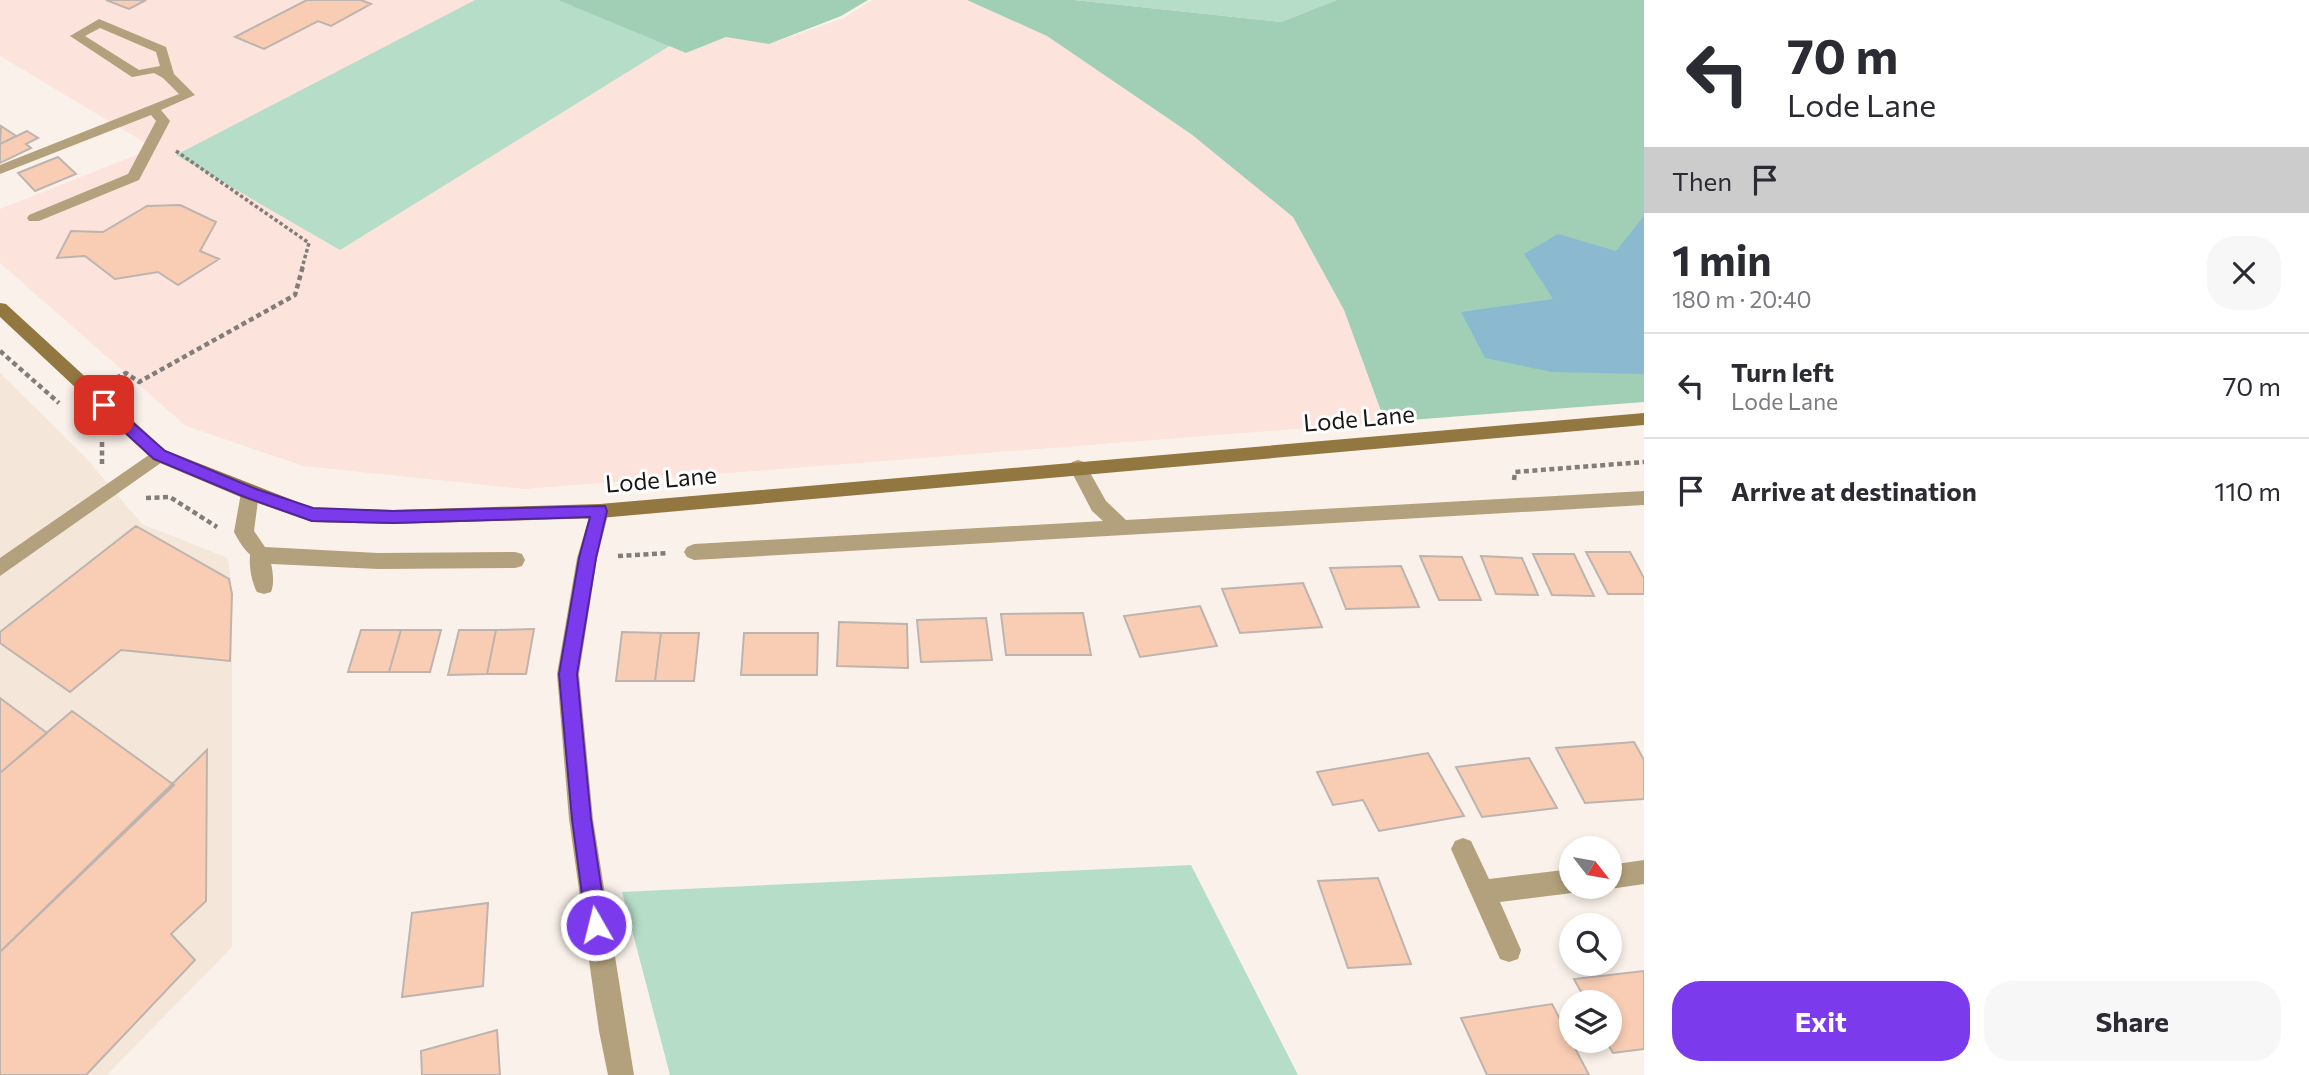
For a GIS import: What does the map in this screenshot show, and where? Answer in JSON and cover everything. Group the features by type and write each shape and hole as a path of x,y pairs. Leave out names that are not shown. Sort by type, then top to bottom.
{"main road":[{"name":"Lode Lane","path":"0,309 159,455 250,493 312,514 393,517 600,511 1644,419"}],"street":[{"path":"0,170 188,95 168,75 155,69 137,74 76,36 99,23 162,50 168,75"},
{"path":"34,218 134,177 163,121 153,110"},
{"path":"0,568 159,455"},
{"path":"1078,467 1100,506 1120,526"},
{"path":"250,493 244,532 259,553 264,586"},
{"path":"694,552 1644,498"},
{"path":"600,511 587,558 568,674 581,819 621,1075"},
{"path":"259,553 272,556 379,561 514,560"},
{"path":"1463,849 1509,950"},
{"path":"1622,875 1644,872"},
{"path":"1483,892 1559,883"}],"path":[{"path":"0,351 63,407 127,373 139,382 295,295 309,243 170,147"},
{"path":"93,434 103,443 104,457 99,471 115,487 133,499 170,498 259,553"},
{"path":"1513,505 1515,472 1644,462"},
{"path":"587,558 694,552"}],"shaded area":[{"path":"0,0 558,0 686,53 726,37 769,44 844,18 872,0 967,0 1047,36 1191,134 1293,217 1344,310 1385,422 524,489 303,466 186,426 0,263 0,209 154,148 0,56"},
{"path":"0,373 85,457 142,524 228,558 232,594 232,947 107,1075 0,1075"}],"green space":[{"path":"475,0 558,0 671,45 340,250 176,155"},
{"path":"558,0 868,0 841,16 769,44 726,37 686,53"},
{"path":"967,0 1074,0 1281,22 1337,0 1644,0 1644,402 1385,422 1344,310 1293,217 1191,134 1047,36"},
{"path":"1074,0 1337,0 1281,22"},
{"path":"1191,865 1298,1075 670,1075 622,892"}],"water":[{"path":"1644,216 1644,374 1552,372 1485,358 1461,312 1553,299 1524,254 1558,234 1616,251"}],"building":[{"path":"106,0 146,0 129,9"},
{"path":"307,0 361,0 371,4 331,26 318,21 264,49 235,37"},
{"path":"1,126 16,136 0,144"},
{"path":"27,131 38,138 26,144 31,148 0,163 0,144"},
{"path":"58,157 76,174 35,191 18,173"},
{"path":"180,205 216,222 200,251 219,259 178,285 158,272 115,279 85,256 57,258 71,231 103,232 147,206"},
{"path":"136,526 229,579 232,594 230,661 121,650 70,692 0,643 0,632"},
{"path":"1586,552 1630,552 1644,578 1644,594 1608,594"},
{"path":"1533,554 1574,554 1594,596 1552,595"},
{"path":"1420,556 1462,557 1481,600 1439,600"},
{"path":"1481,556 1522,558 1538,595 1496,594"},
{"path":"1401,566 1419,607 1346,609 1330,568"},
{"path":"1303,583 1322,627 1240,633 1222,589"},
{"path":"1200,606 1217,646 1140,657 1124,616"},
{"path":"1083,613 1091,655 1006,655 1001,614"},
{"path":"986,618 992,660 921,662 917,620"},
{"path":"839,622 907,624 908,668 837,666"},
{"path":"534,629 526,674 487,674 496,630"},
{"path":"361,630 401,630 389,672 348,672"},
{"path":"401,630 441,630 430,672 389,672"},
{"path":"459,630 496,630 487,674 448,675"},
{"path":"622,632 661,633 655,681 616,681"},
{"path":"661,633 699,633 694,681 655,681"},
{"path":"744,633 818,633 817,675 741,675"},
{"path":"0,698 47,733 0,773"},
{"path":"72,711 174,785 0,952 0,773"},
{"path":"1634,742 1644,760 1644,799 1585,803 1556,748"},
{"path":"207,750 206,901 171,934 195,960 86,1075 0,1075 0,952"},
{"path":"1428,753 1464,816 1379,831 1363,800 1333,805 1317,772"},
{"path":"1529,758 1557,808 1482,817 1456,767"},
{"path":"1378,878 1411,964 1348,968 1318,881"},
{"path":"488,903 483,986 402,997 412,913"},
{"path":"1644,971 1644,1049 1622,1052 1622,990 1580,990 1574,979 1622,976 1622,974"},
{"path":"1552,1004 1559,1017 1559,1053 1578,1053 1589,1075 1487,1075 1461,1018"},
{"path":"497,1030 500,1075 422,1075 421,1051"}],"route":[{"path":"104,405 159,455 250,493 312,514 393,517 600,511 587,558 568,674 581,819 596,925"}]}
